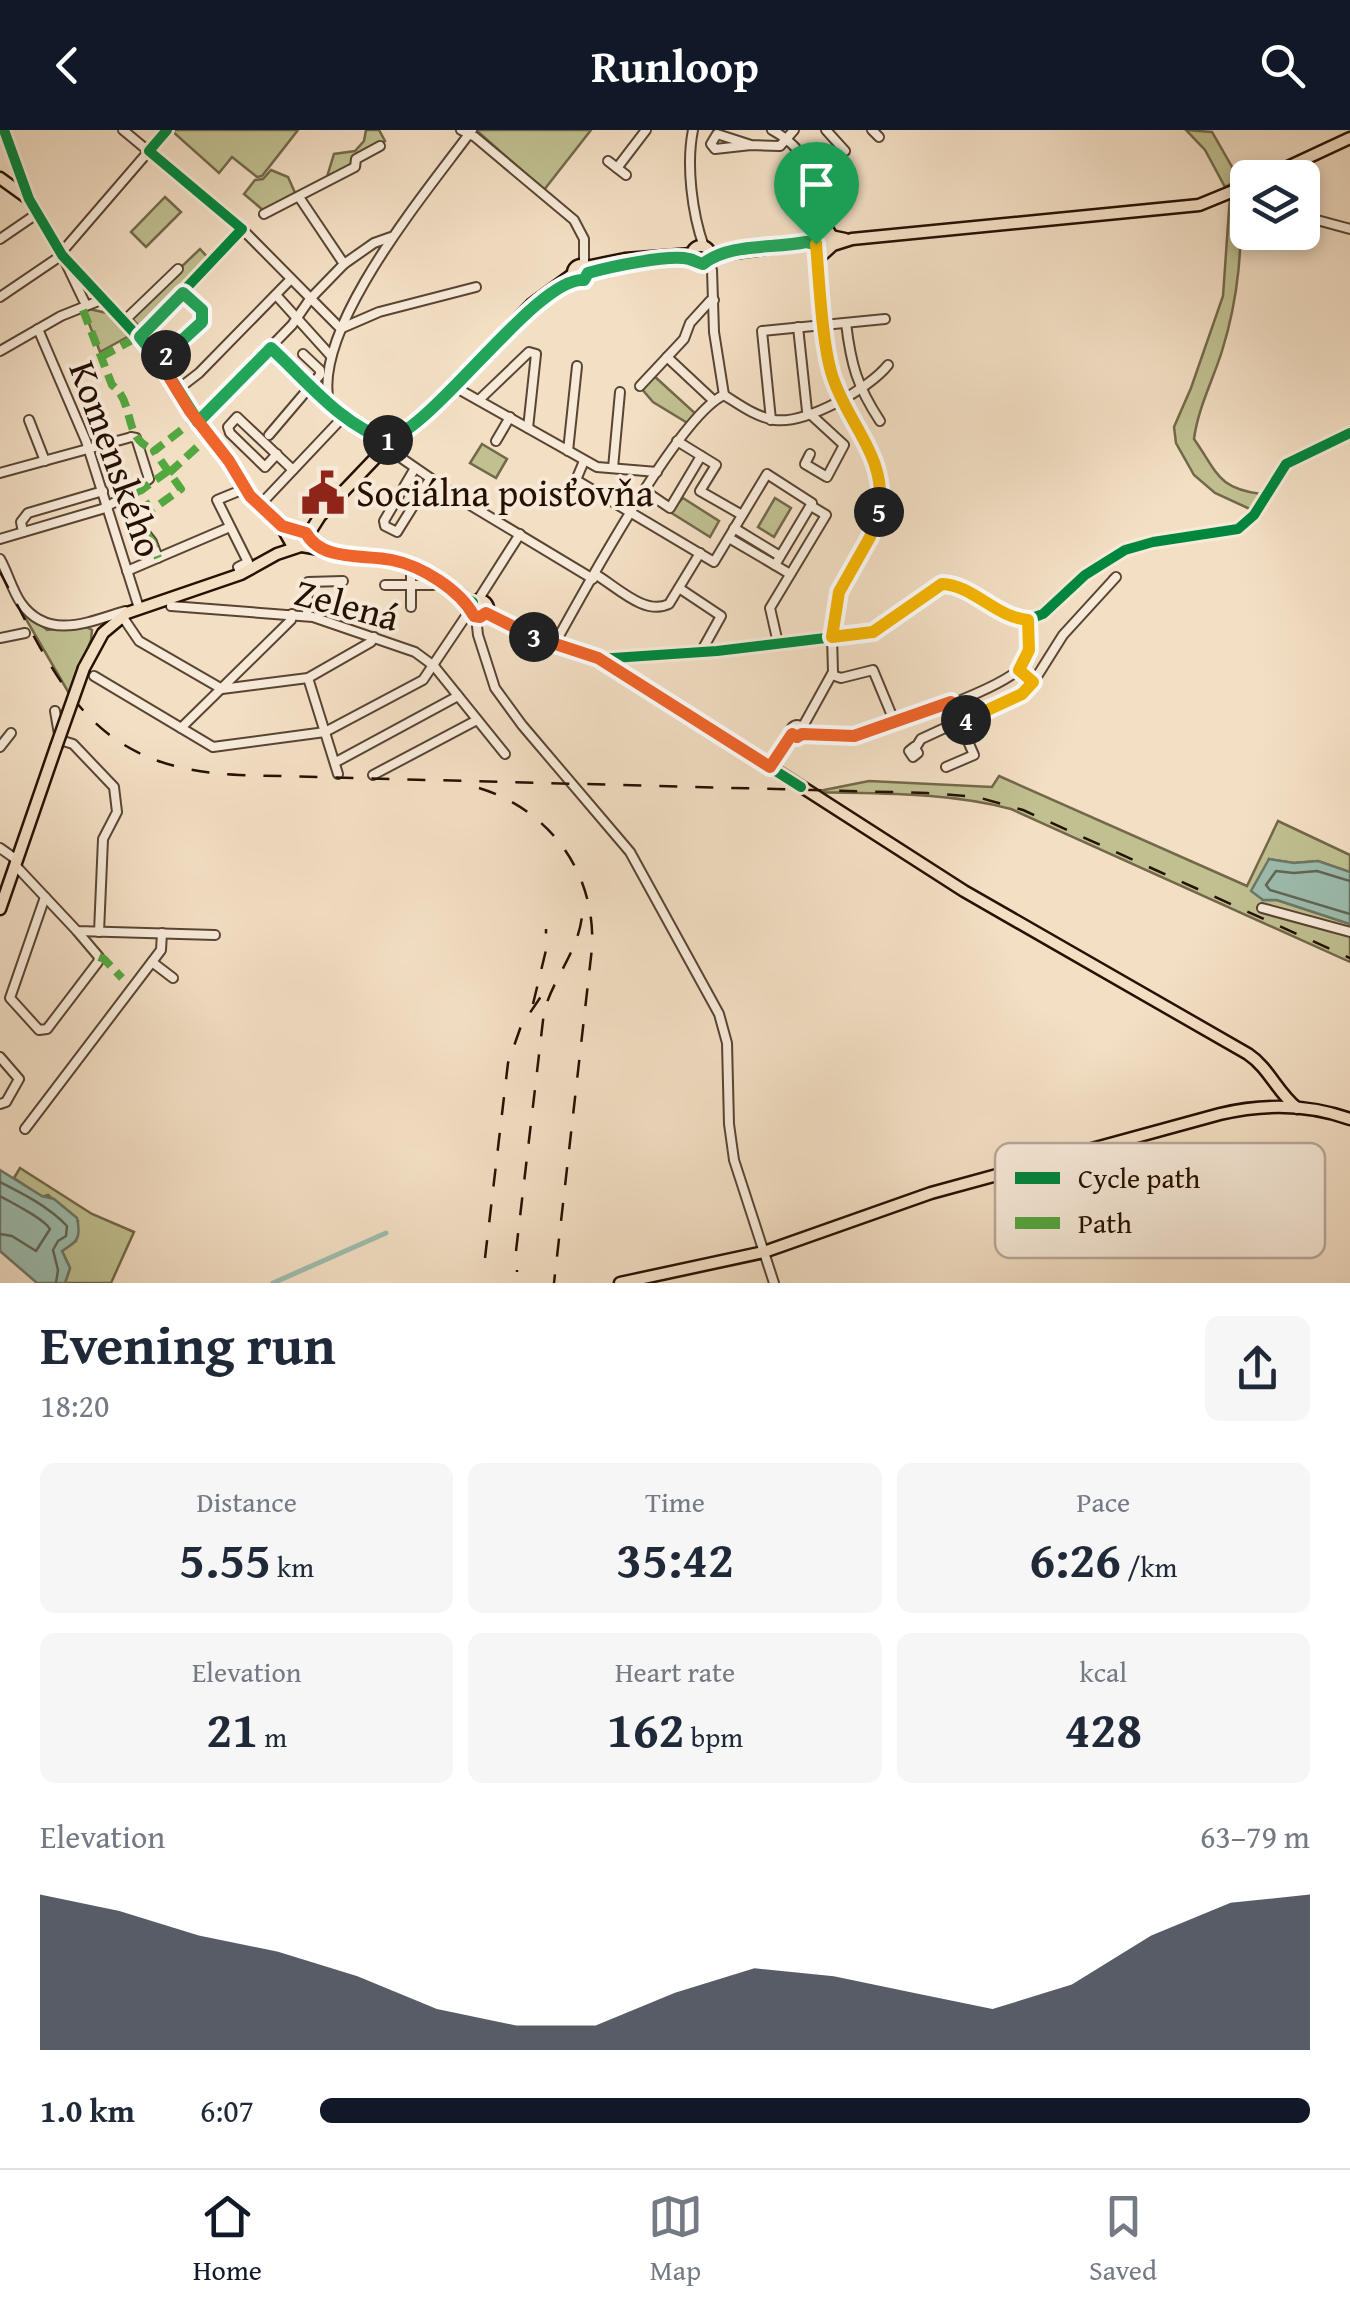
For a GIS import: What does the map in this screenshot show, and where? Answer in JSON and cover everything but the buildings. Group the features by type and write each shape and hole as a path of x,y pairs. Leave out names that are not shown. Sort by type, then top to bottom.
{"main road":[{"path":"1307,160 1350,138"},
{"path":"0,178 19,185 62,254 160,362 244,489 298,539 323,550 411,566 476,612 598,658 964,890 1248,1054 1266,1069 1278,1090 1297,1108"},
{"path":"821,245 1188,207 1230,193"},
{"path":"820,218 829,234 852,239"},
{"path":"582,266 795,244 833,244 852,239"},
{"path":"0,909 56,747 89,672 97,641 105,630 137,609 241,574 298,539 415,423 459,388 464,374 544,293 582,266 701,254"},
{"path":"1265,1107 1272,1103 1278,1090"},
{"path":"1278,1090 1282,1108"},
{"path":"1115,1143 1220,1114 1265,1107 1297,1108 1350,1118"},
{"path":"620,1283 764,1252 931,1194 995,1176"}],"street":[{"path":"4,130 19,185"},
{"path":"123,130 242,229 341,328"},
{"path":"0,297 62,254 167,130"},
{"path":"617,168 646,130"},
{"path":"694,130 692,174 698,231 701,254 712,270 714,332 724,395"},
{"path":"772,130 788,139 811,170 820,218 830,368 841,399 873,453 881,493 875,525 839,592 832,637 832,675 802,731"},
{"path":"751,145 780,146 794,130"},
{"path":"1346,130 1350,138"},
{"path":"198,422 271,348 344,264 391,237 462,143 466,131 570,216 581,231 582,266"},
{"path":"823,145 829,133 845,151"},
{"path":"264,214 355,167 356,159 380,146"},
{"path":"608,161 626,175"},
{"path":"299,197 344,264"},
{"path":"0,239 38,214"},
{"path":"795,244 816,234 820,218"},
{"path":"1320,221 1350,229"},
{"path":"140,337 242,229"},
{"path":"329,402 331,356 380,246"},
{"path":"62,254 86,303 113,310"},
{"path":"124,322 178,269"},
{"path":"177,390 292,280"},
{"path":"341,328 379,312 476,286"},
{"path":"160,362 200,325 202,310 183,293"},
{"path":"276,295 331,356"},
{"path":"0,351 100,297"},
{"path":"640,386 714,300"},
{"path":"771,420 762,331 885,320"},
{"path":"846,323 850,363 860,390 880,421"},
{"path":"798,328 808,414 844,445 827,477 804,464 810,454"},
{"name":"Komenského","path":"38,329 88,448 137,609"},
{"path":"271,348 345,416 415,468 557,558 649,608 667,607 700,553"},
{"path":"480,400 529,352 536,354 528,428"},
{"path":"269,436 321,372 303,354"},
{"path":"667,357 714,401"},
{"path":"568,452 576,366"},
{"path":"724,395 771,420 789,420 860,390 888,366"},
{"path":"459,388 597,467 657,472"},
{"path":"612,468 620,392"},
{"path":"554,644 677,441 724,395"},
{"path":"259,506 345,416"},
{"path":"277,454 265,466 228,427 237,417 277,454 294,470"},
{"path":"496,440 510,417"},
{"path":"29,420 46,461"},
{"path":"598,658 701,652 873,632 942,584 958,586 1006,616 1028,620 1043,614 1085,576 1126,550 1238,529 1250,521 1286,464 1350,433"},
{"path":"0,473 132,437 148,479 107,506 0,539"},
{"path":"677,441 716,465 700,492"},
{"path":"645,492 670,508 701,456"},
{"path":"584,461 575,478 580,482 714,562 768,474 811,499 811,506 776,566"},
{"path":"415,468 384,521 385,526 398,532 430,478"},
{"path":"685,482 742,516"},
{"path":"760,486 772,494"},
{"path":"241,574 238,568 248,562 217,500 244,489"},
{"path":"23,532 21,522 28,513 103,491"},
{"path":"124,496 158,558"},
{"path":"778,643 770,608 826,515 811,506"},
{"path":"127,571 230,527"},
{"path":"734,528 780,556"},
{"path":"89,672 219,747 325,732 423,680 476,612 486,588 520,534"},
{"path":"729,538 790,574"},
{"path":"0,559 22,604 54,627 137,609"},
{"path":"411,566 411,606"},
{"path":"916,748 921,739 1022,694 1063,635 1113,580"},
{"path":"307,616 308,582 343,582"},
{"path":"385,584 432,586"},
{"path":"679,588 721,616 701,652"},
{"name":"Zelená","path":"171,606 307,616 415,652 434,666 505,754"},
{"path":"476,612 488,671 503,700 630,852 710,995 726,1036 729,1124 742,1190 774,1283"},
{"path":"181,728 291,620 292,614"},
{"path":"122,616 139,642 222,689 308,678 374,637"},
{"path":"770,767 794,726 802,731 854,736 951,702 1019,670 1029,650 1028,620"},
{"path":"90,622 105,630"},
{"path":"90,622 97,641"},
{"path":"0,638 25,633"},
{"path":"626,674 630,656"},
{"path":"832,675 840,678 874,670 895,723"},
{"path":"1019,670 1033,682"},
{"path":"308,678 338,774"},
{"path":"336,762 458,696"},
{"path":"946,767 974,755 951,702"},
{"path":"55,711 60,740 73,744 112,785 117,812 103,838 99,932"},
{"path":"373,775 478,720"},
{"path":"0,748 11,733"},
{"path":"0,848 16,862 99,957 42,1031 10,998 45,897"},
{"path":"1262,908 1350,932"},
{"path":"77,931 215,935"},
{"path":"26,1130 161,950 162,933"},
{"path":"152,962 173,978"},
{"path":"122,978 132,989"},
{"path":"0,1057 19,1079 6,1102 0,1104"}],"green space":[{"path":"171,130 298,130 262,176 257,177 232,157 219,173"},
{"path":"366,130 379,130 385,141 352,159 352,165 326,180 334,154 355,151 364,141"},
{"path":"476,130 591,130 544,190"},
{"path":"1186,130 1212,132 1230,163 1230,184 1225,187 1205,150"},
{"path":"271,170 288,177 296,195 264,211 244,194 255,180 263,179"},
{"path":"1230,196 1230,250 1240,250 1236,290 1222,351 1194,439 1227,483 1261,494 1252,510 1215,493 1194,475 1176,443 1174,427 1223,296"},
{"path":"165,197 181,212 146,247 131,232"},
{"path":"200,249 211,261 145,333 130,316"},
{"path":"89,309 107,313 129,336 100,352 85,313"},
{"path":"653,375 697,415 689,424 653,402 641,388"},
{"path":"482,444 507,459 496,478 470,463"},
{"path":"683,498 719,521 710,537 670,512"},
{"path":"775,498 791,508 774,537 758,527"},
{"path":"27,612 47,630 84,626 92,630 70,695 23,614"},
{"path":"999,776 1247,886 1278,821 1350,855 1350,872 1318,861 1269,859 1263,900 1277,900 1350,924 1350,962 1011,809 938,797 814,792 869,781 992,787"},
{"path":"20,1168 92,1214 134,1232 111,1283 65,1283 70,1268 62,1251 76,1241 78,1221 48,1195 42,1197 14,1178"}],"water":[{"path":"1269,859 1318,861 1350,872 1350,924 1277,900 1263,900 1251,891"},
{"path":"0,1170 42,1196 54,1199 77,1218 78,1236 62,1251 70,1268 65,1283 37,1283 0,1251"}],"waterway":[{"path":"273,1283 386,1233"}],"railway":[{"path":"0,572 42,651 87,714 114,738 148,757 189,769 239,775 977,797 1023,810 1350,958"},
{"path":"479,788 527,812 564,848 577,870 591,920 592,948 554,1283"},
{"path":"516,1251 544,1012 576,941 582,916"},
{"path":"533,1004 546,950 546,929"},
{"path":"485,1258 508,1063 521,1026 546,989"}],"marked path":[{"path":"83,310 135,434 154,451"},
{"path":"101,357 134,339"},
{"path":"168,471 140,491 150,511 181,489 154,451 193,421"},
{"path":"169,473 207,438"},
{"path":"119,499 152,542 158,558"},
{"path":"99,957 122,978"}],"cycle path":[{"path":"4,130 29,199 62,255 154,354 190,411 229,461 244,489 266,512"},
{"path":"140,337 242,229 149,151 167,130"},
{"path":"598,659 717,651 867,633 901,615 941,584 955,586 1015,617 1043,614 1085,575 1125,550 1238,529 1254,515 1286,464 1350,433"},
{"path":"343,554 398,563 473,602"},
{"path":"486,613 533,636 598,659 801,787"}],"place":[{"name":"Sociálna poisťovňa","path":"323,493"}],"route":[{"path":"816,244 726,252 710,256 703,264 696,264 692,258 674,259 588,273 584,280 576,279 547,297 506,332 420,419 392,440 374,436 345,416 271,348 198,422 160,362 140,337 183,293 202,310 200,325 160,362 190,411 198,422 229,461 244,489 282,526 306,533 323,550 394,560 420,570 470,606 474,616 486,613 532,636 598,658 770,767 792,734 854,736 951,702 960,723 1022,694 1033,682 1019,670 1029,650 1028,620 1006,616 958,586 942,584 933,588 902,615 873,632 832,637 839,592 875,525 881,493 873,453 841,399 830,368 816,244"}]}
